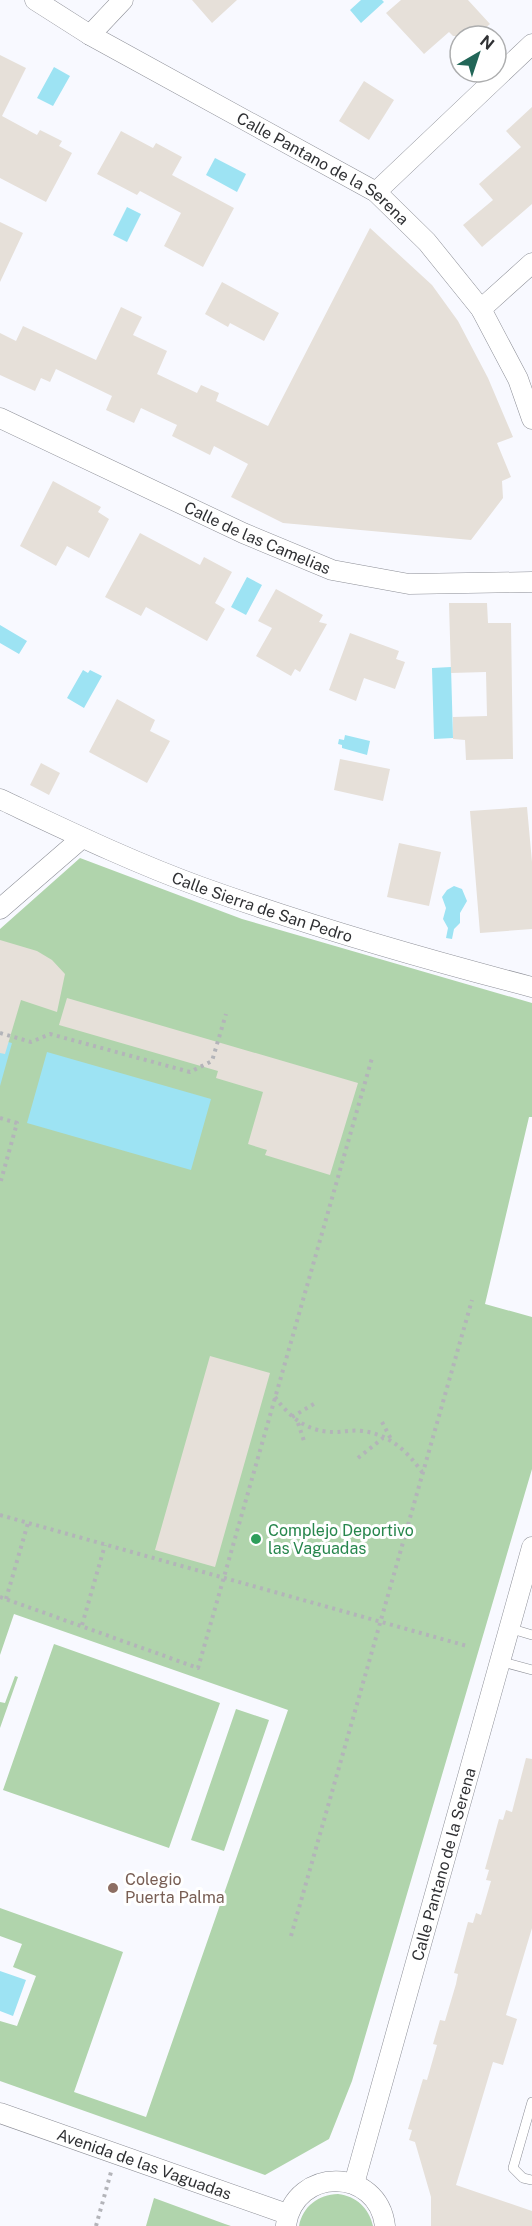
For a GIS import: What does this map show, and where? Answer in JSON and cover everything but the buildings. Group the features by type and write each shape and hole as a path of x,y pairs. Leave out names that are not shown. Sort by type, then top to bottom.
{"street":[{"name":"Calle Pantano de la Serena","path":"35,0 90,35 376,192 427,242 481,309 518,379 532,419"},
{"path":"90,35 123,0"},
{"path":"376,192 532,44"},
{"path":"481,309 532,263"},
{"name":"Calle de las Camelias","path":"0,418 243,533 332,570 409,584 532,582"},
{"name":"Calle Sierra de San Pedro","path":"0,799 82,838 199,886 357,939 532,987"},
{"path":"0,909 82,838"},
{"name":"Calle Pantano de la Serena","path":"354,2184 532,1547"},
{"name":"Avenida de las Vaguadas","path":"0,2113 117,2154 286,2220"},
{"path":"286,2220 295,2200 314,2186 338,2181 354,2184 367,2192 378,2204 385,2226"}],"lane":[{"path":"508,1628 532,1635"},
{"path":"499,1661 532,1670"},
{"path":"532,2103 513,2168 523,2178 532,2180"}],"path":[{"path":"0,1033 32,1042 50,1034 190,1072 212,1061 226,1014"},
{"path":"0,1597 82,1624 97,1633 198,1668 372,1058"},
{"path":"0,1118 17,1123 0,1184"},
{"path":"291,1936 472,1300"},
{"path":"275,1396 298,1422 321,1431 363,1431 392,1442 405,1451 422,1472"},
{"path":"292,1417 317,1402"},
{"path":"298,1422 304,1441"},
{"path":"382,1422 392,1442"},
{"path":"358,1458 383,1438"},
{"path":"0,1515 467,1646"},
{"path":"6,1599 28,1523"},
{"path":"82,1624 105,1545"},
{"path":"96,2226 117,2154"}],"green space":[{"name":"Complejo Deportivo las Vaguadas","path":"80,858 242,919 532,1003 532,1117 529,1117 485,1304 532,1317 532,1469 352,2081 329,2139 265,2175 0,2081 0,2021 17,2026 36,1976 13,1967 22,1944 0,1936 0,1908 123,1952 74,2092 146,2117 288,1710 14,1614 0,1655 0,929"},
{"path":"54,1644 220,1703 169,1848 3,1790"},
{"path":"15,1676 18,1677 0,1728 0,1702 5,1703"},
{"path":"236,1709 269,1720 224,1851 191,1840"},
{"path":"338,2194 350,2197 361,2204 373,2226 299,2226 304,2213 312,2203 318,2199"},
{"path":"154,2198 225,2224 231,2226 146,2226"}],"water":[{"path":"361,0 382,0 384,2 361,23 350,10"},
{"path":"54,67 70,76 53,106 37,98"},
{"path":"215,158 246,174 237,192 206,175"},
{"path":"127,207 141,214 127,242 113,235"},
{"path":"247,577 262,585 246,615 231,607"},
{"path":"0,625 27,641 19,654 0,643"},
{"path":"451,667 453,738 434,739 432,668"},
{"path":"83,670 88,673 90,670 102,676 84,708 67,698"},
{"path":"345,735 370,741 367,755 342,748 342,745 338,744 339,739 344,740"},
{"path":"454,886 462,889 467,901 460,913 460,923 454,929 452,939 446,938 448,928 443,919 446,908 442,897"},
{"path":"0,1040 12,1043 0,1086"},
{"path":"47,1052 211,1099 191,1170 27,1123"},
{"path":"0,1971 26,1980 13,2016 0,2011"}],"place":[{"name":"Complejo Deportivo las Vaguadas","path":"256,1539"},
{"name":"Colegio Puerta Palma","path":"113,1888"}]}
